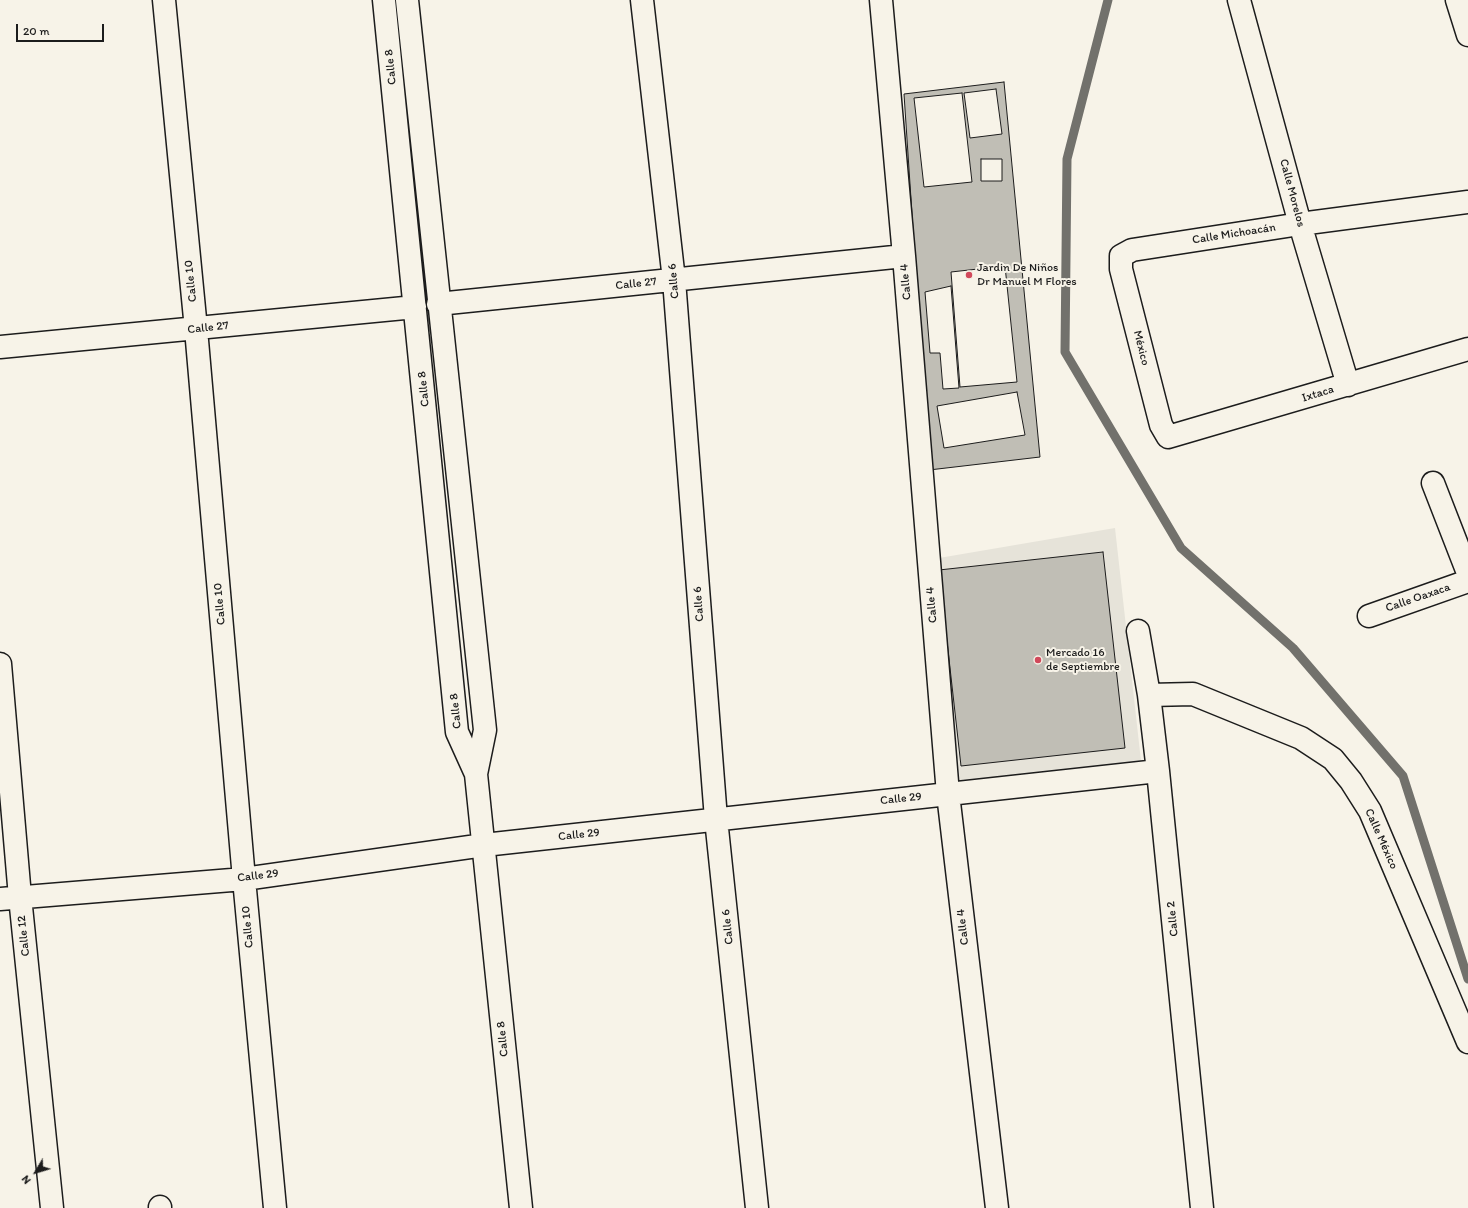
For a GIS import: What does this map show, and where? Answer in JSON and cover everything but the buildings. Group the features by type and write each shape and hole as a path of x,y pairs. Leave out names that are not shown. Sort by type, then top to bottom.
{"street":[{"name":"Calle 10","path":"164,0 196,329 244,879 275,1208"},
{"name":"Calle 8","path":"384,0 457,732 476,774"},
{"name":"Calle 8","path":"407,0 438,304 485,730 476,774 521,1208"},
{"name":"Calle 6","path":"642,0 674,280 716,819 757,1208"},
{"name":"Calle 4","path":"881,0 904,256 948,794 996,1208"},
{"name":"Calle Morelos","path":"1239,0 1300,224 1348,385"},
{"path":"1457,0 1468,35"},
{"name":"Calle Michoacán","path":"1121,256 1132,250 1300,224 1468,202"},
{"name":"Calle 27","path":"438,304 904,256"},
{"name":"México","path":"1121,256 1121,269 1157,410 1161,425 1168,437"},
{"name":"Calle 27","path":"0,347 415,307"},
{"name":"Ixtaca","path":"1168,437 1468,349"},
{"path":"1433,482 1468,573"},
{"name":"Calle Oaxaca","path":"1369,616 1468,581"},
{"name":"Calle 2","path":"1138,631 1149,695 1158,771 1202,1208"},
{"name":"Calle 12","path":"0,664 10,898 52,1208"},
{"name":"Calle México","path":"1149,695 1193,694 1301,738 1333,759 1351,781 1370,811 1468,1042"},
{"name":"Calle 29","path":"10,898 244,879 484,846 1158,771"}],"shaded area":[{"name":"Mercado 16 de Septiembre","path":"1115,528 1141,761 953,785 939,558"}],"waterway":[{"path":"1108,0 1067,159 1065,352 1181,548 1293,648 1403,776 1468,979"}],"place":[{"name":"Jardin De Niños Dr Manuel M Flores","path":"969,275"},
{"name":"Mercado 16 de Septiembre","path":"1038,660"}]}
